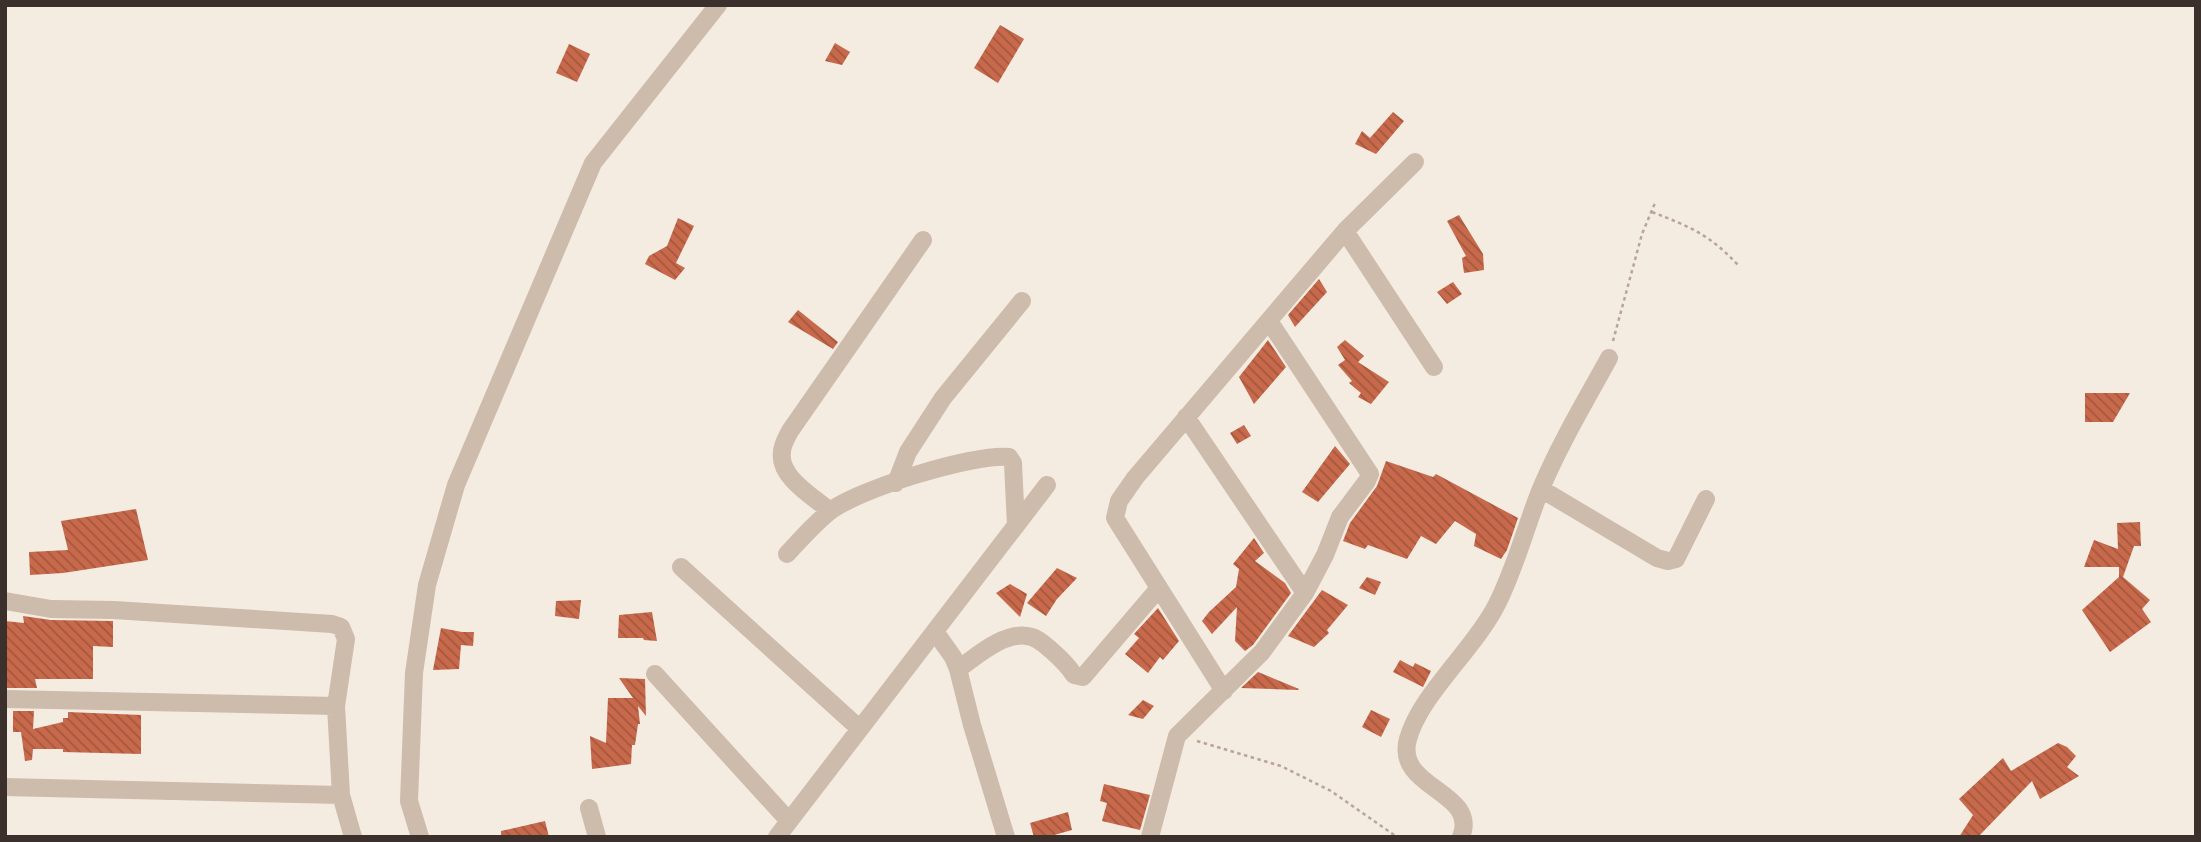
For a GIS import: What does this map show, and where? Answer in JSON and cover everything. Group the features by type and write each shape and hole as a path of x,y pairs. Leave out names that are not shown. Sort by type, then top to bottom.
{"street":[{"path":"419,837 409,801 414,673 427,585 456,485 593,163 718,5"},
{"path":"1224,691 1115,518 1119,501 1186,417 1345,231 1415,162"},
{"path":"1345,231 1434,367"},
{"path":"830,510 790,477 783,465 781,452 790,431 923,240"},
{"path":"896,483 908,452 943,398 1022,300"},
{"path":"1150,837 1178,736 1262,652 1305,593 1325,555 1340,517 1370,474 1269,321"},
{"path":"1461,837 1464,821 1457,806 1416,774 1407,760 1407,742 1414,723 1496,606 1541,489 1566,434 1609,358"},
{"path":"1186,417 1305,593"},
{"path":"787,554 830,510 954,462 996,455 1009,457 1013,463 1016,526"},
{"path":"777,837 1047,485"},
{"path":"1541,489 1657,558 1668,561 1676,559 1706,499"},
{"path":"681,567 860,729"},
{"path":"958,669 992,646 1025,635 1036,638 1066,662 1073,675 1083,677 1159,588"},
{"path":"5,601 51,609 114,610 337,625 344,631 346,639 336,706 341,795 353,837"},
{"path":"936,633 958,669 1006,837"},
{"path":"655,674 789,821"},
{"path":"5,699 336,706"},
{"path":"5,787 341,795"},
{"path":"589,808 597,837"}],"path":[{"path":"1609,358 1642,234 1655,203"},
{"path":"1651,212 1697,229 1720,245 1739,266"},
{"path":"1178,736 1281,765 1331,791 1397,837"}],"building":[{"path":"1000,25 1024,39 998,83 974,68"},
{"path":"835,43 850,52 842,65 825,61"},
{"path":"569,44 590,54 577,82 556,73"},
{"path":"1393,112 1404,121 1376,154 1355,144 1362,131 1370,138"},
{"path":"1459,215 1483,254 1484,270 1464,273 1462,258 1466,256 1447,221"},
{"path":"678,218 694,226 676,263 685,268 675,280 645,264 649,256 667,246"},
{"path":"1319,279 1327,292 1295,327 1288,315"},
{"path":"1453,282 1462,294 1447,304 1437,292"},
{"path":"798,310 838,342 833,349 788,322"},
{"path":"1268,340 1286,367 1254,404 1239,377"},
{"path":"1345,340 1364,356 1358,362 1389,382 1371,404 1358,397 1361,393 1349,383 1352,381 1338,365 1345,360 1337,347"},
{"path":"2085,393 2130,393 2113,422 2085,422"},
{"path":"1244,425 1251,436 1237,444 1230,433"},
{"path":"1335,446 1350,464 1318,502 1302,492"},
{"path":"1386,461 1433,477 1436,474 1518,518 1501,559 1474,546 1476,534 1455,521 1436,544 1421,536 1407,559 1368,545 1365,549 1343,541 1350,523 1377,486"},
{"path":"136,509 148,560 63,573 30,575 29,552 68,550 61,521"},
{"path":"2140,522 2141,546 2134,546 2123,577 2150,600 2142,609 2151,622 2110,652 2082,610 2119,577 2119,567 2084,567 2094,540 2118,549 2117,523"},
{"path":"1254,538 1264,553 1255,561 1285,583 1291,593 1253,645 1245,651 1235,641 1237,607 1212,634 1202,621 1236,587 1239,569 1233,564"},
{"path":"1057,568 1077,578 1057,599 1046,616 1027,603"},
{"path":"1367,577 1381,582 1375,595 1359,588"},
{"path":"1010,584 1027,594 1020,617 996,593"},
{"path":"1322,590 1348,605 1327,630 1329,633 1314,647 1288,636"},
{"path":"581,600 579,619 555,616 556,601"},
{"path":"1158,608 1179,641 1163,660 1160,657 1148,673 1125,654 1139,638 1134,634"},
{"path":"652,612 657,641 618,638 619,615"},
{"path":"23,616 51,620 113,621 113,647 93,646 93,679 35,679 37,688 5,688 5,621 24,623"},
{"path":"441,628 474,632 473,646 461,645 459,669 433,670"},
{"path":"1400,660 1413,667 1415,663 1431,671 1423,687 1393,672"},
{"path":"1258,672 1299,689 1241,688"},
{"path":"619,678 645,679 646,716 638,706 640,724 635,745 632,745 631,764 592,769 590,736 606,743 608,698 633,698"},
{"path":"1143,700 1154,706 1143,719 1128,715"},
{"path":"1371,710 1390,719 1381,737 1362,727"},
{"path":"13,711 34,711 33,729 63,722 63,718 68,718 68,712 141,715 141,754 33,749 32,760 25,761 21,732 13,732"},
{"path":"2058,743 2076,756 2067,767 2079,776 2040,799 2032,781 1978,837 1959,837 1973,815 1959,799 2003,758 2011,771"},
{"path":"1104,784 1150,795 1140,830 1102,821 1107,803 1100,801"},
{"path":"1068,812 1072,830 1047,837 1034,837 1030,823"},
{"path":"545,821 549,837 501,837 501,831"}]}
